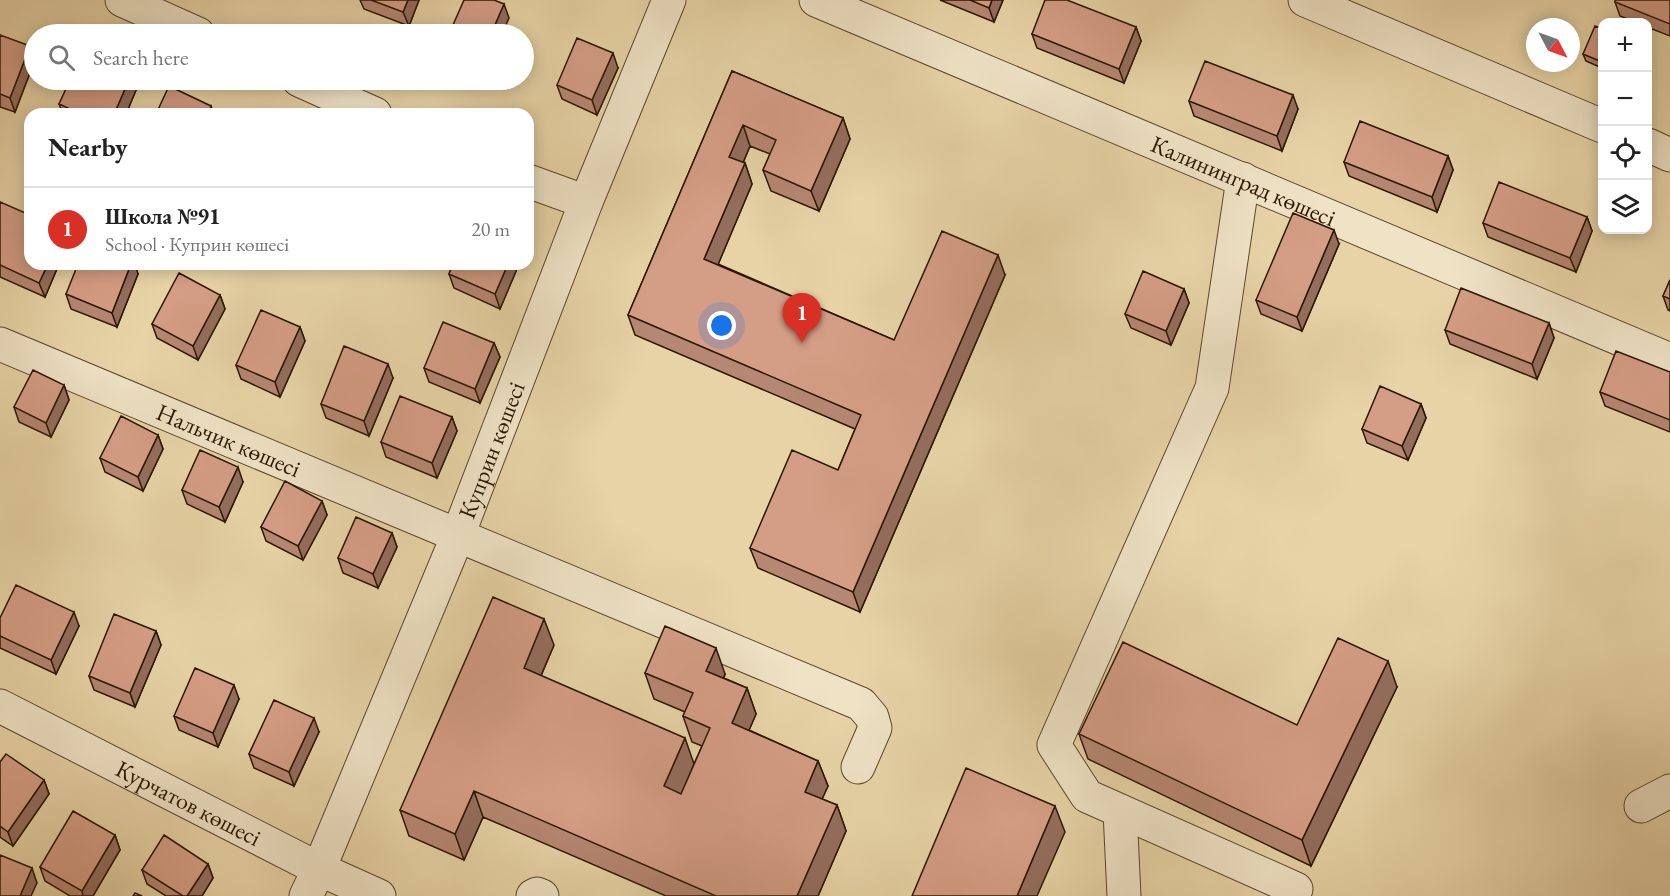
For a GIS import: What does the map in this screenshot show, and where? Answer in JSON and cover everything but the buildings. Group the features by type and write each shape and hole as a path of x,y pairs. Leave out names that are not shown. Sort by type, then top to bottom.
{"street":[{"path":"122,0 176,24"},
{"name":"Куприн көшесі","path":"312,883 458,535 586,202 669,0"},
{"name":"Калининград көшесі","path":"816,0 1670,360"},
{"path":"1305,0 1598,124"},
{"path":"321,90 361,108"},
{"path":"1652,148 1670,155"},
{"path":"1243,179 1212,388 1054,745 1087,796 1296,889"},
{"path":"534,183 586,202"},
{"name":"Нальчик көшесі","path":"0,344 861,704 872,717 875,729 858,767"},
{"name":"Курчатов көшесі","path":"0,706 312,883 379,896"},
{"path":"1641,806 1670,791"},
{"path":"1120,811 1124,896"},
{"path":"533,896 537,894 542,896"}],"place":[{"name":"Школа №91","path":"802,343"}]}
